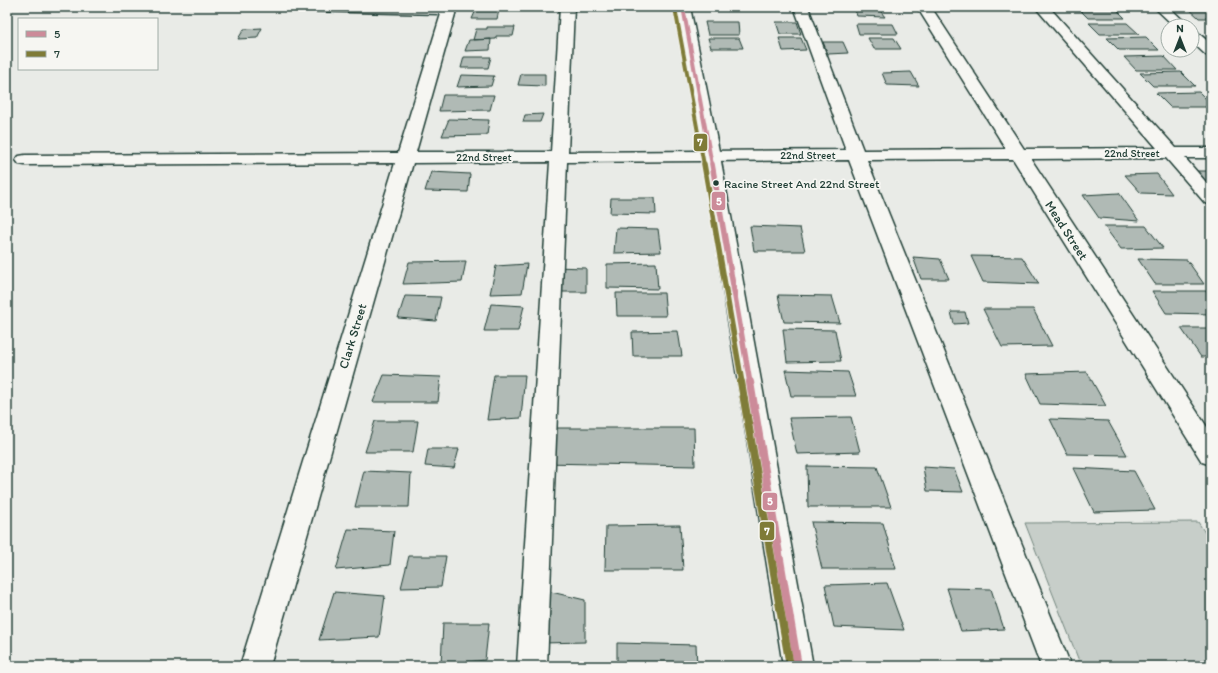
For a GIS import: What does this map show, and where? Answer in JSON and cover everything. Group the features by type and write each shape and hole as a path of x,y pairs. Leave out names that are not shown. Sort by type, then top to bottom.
{"street":[{"path":"308,7 398,10 450,9"},
{"path":"532,666 567,7"},
{"path":"684,7 711,156 798,666"},
{"path":"801,7 856,155 1056,666"},
{"name":"Mead Street","path":"924,7 1211,454"},
{"path":"1042,7 1211,198"},
{"path":"1161,7 1173,18"},
{"name":"Clark Street","path":"254,666 450,9"},
{"path":"1200,42 1211,52"},
{"name":"22nd Street","path":"25,160 1211,153"}],"shaded area":[{"path":"1198,522 1211,542 1211,666 1081,666 1025,523"}],"building":[{"path":"854,7 878,8 885,17 857,16"},
{"path":"1077,7 1114,7 1125,18 1088,18"},
{"path":"1187,7 1211,7 1211,18 1199,18"},
{"path":"476,10 499,10 497,19 472,19"},
{"path":"705,22 738,22 739,35 708,35"},
{"path":"776,22 797,22 801,34 780,34"},
{"path":"1089,23 1127,23 1139,34 1100,34"},
{"path":"856,24 893,24 898,34 859,34"},
{"path":"487,27 515,27 513,36 496,36 496,39 473,40 476,29 487,29"},
{"path":"262,28 257,38 238,39 244,29"},
{"path":"1146,37 1159,50 1119,50 1107,38"},
{"path":"708,38 739,38 743,48 711,48"},
{"path":"779,38 801,38 806,50 783,51"},
{"path":"868,38 894,38 901,49 874,49"},
{"path":"491,39 490,50 465,51 469,40"},
{"path":"823,42 843,42 848,53 828,54"},
{"path":"1160,56 1160,58 1166,58 1177,70 1136,70 1124,57"},
{"path":"464,57 491,57 488,68 461,68"},
{"path":"911,72 919,86 887,85 882,73"},
{"path":"1181,72 1195,86 1153,86 1140,73"},
{"path":"521,74 545,74 545,86 518,85"},
{"path":"461,75 494,76 491,86 457,87"},
{"path":"1199,92 1211,104 1211,107 1170,107 1156,93"},
{"path":"443,95 494,95 490,110 439,111"},
{"path":"543,114 540,122 523,122 525,115"},
{"path":"449,119 489,120 487,135 442,136"},
{"path":"1187,171 1211,171 1211,194"},
{"path":"431,172 470,174 468,192 425,191"},
{"path":"1157,174 1172,194 1141,193 1125,175"},
{"path":"1119,193 1139,221 1099,218 1083,195"},
{"path":"611,198 655,198 656,214 610,213"},
{"path":"750,226 800,228 805,251 754,251"},
{"path":"1104,226 1146,226 1163,248 1121,249"},
{"path":"616,228 658,229 661,252 614,253"},
{"path":"971,256 1022,257 1039,284 983,282"},
{"path":"913,257 940,259 949,279 921,279"},
{"path":"1138,259 1187,260 1204,284 1155,284"},
{"path":"466,261 462,282 403,284 409,262"},
{"path":"656,263 658,289 607,288 607,264"},
{"path":"527,264 522,293 490,294 496,266"},
{"path":"554,267 586,268 586,292 552,292"},
{"path":"1152,291 1206,291 1211,298 1211,314 1166,313"},
{"path":"616,293 664,293 666,316 617,316"},
{"path":"778,295 832,296 840,323 784,322"},
{"path":"405,296 441,297 436,321 398,318"},
{"path":"491,304 524,306 518,331 484,331"},
{"path":"983,309 1033,309 1052,346 1002,347"},
{"path":"951,312 965,312 968,323 954,324"},
{"path":"1181,328 1211,328 1211,357 1201,357"},
{"path":"783,329 835,330 841,361 787,362"},
{"path":"678,331 682,356 633,356 632,332"},
{"path":"785,370 848,372 856,396 791,396"},
{"path":"1087,372 1106,406 1040,404 1026,374"},
{"path":"384,375 441,377 438,402 373,402"},
{"path":"494,375 525,375 521,418 487,420"},
{"path":"851,417 860,452 797,454 789,418"},
{"path":"1050,419 1108,421 1127,455 1067,454"},
{"path":"375,421 418,421 413,452 365,452"},
{"path":"545,428 694,428 695,466 543,463"},
{"path":"428,449 459,449 454,468 425,466"},
{"path":"807,466 877,467 891,507 808,507"},
{"path":"923,467 954,469 963,492 927,491"},
{"path":"1073,468 1134,471 1155,510 1094,512"},
{"path":"364,471 411,473 409,507 355,507"},
{"path":"811,522 883,523 896,569 822,569"},
{"path":"680,525 683,570 605,570 606,526"},
{"path":"348,529 394,531 390,565 336,570"},
{"path":"409,556 446,556 441,587 401,588"},
{"path":"887,583 904,630 834,627 825,585"},
{"path":"947,588 991,589 1004,629 961,631"},
{"path":"547,591 585,600 585,642 543,643"},
{"path":"334,592 385,596 379,637 319,640"},
{"path":"443,623 489,623 485,660 441,665"},
{"path":"617,643 696,645 697,666 617,666"}],"transit line":[{"name":"5","path":"683,7 711,156 798,666"},
{"name":"7","path":"675,8 703,157 790,666"}],"place":[{"name":"Racine Street And 22nd Street","path":"716,183"}]}
